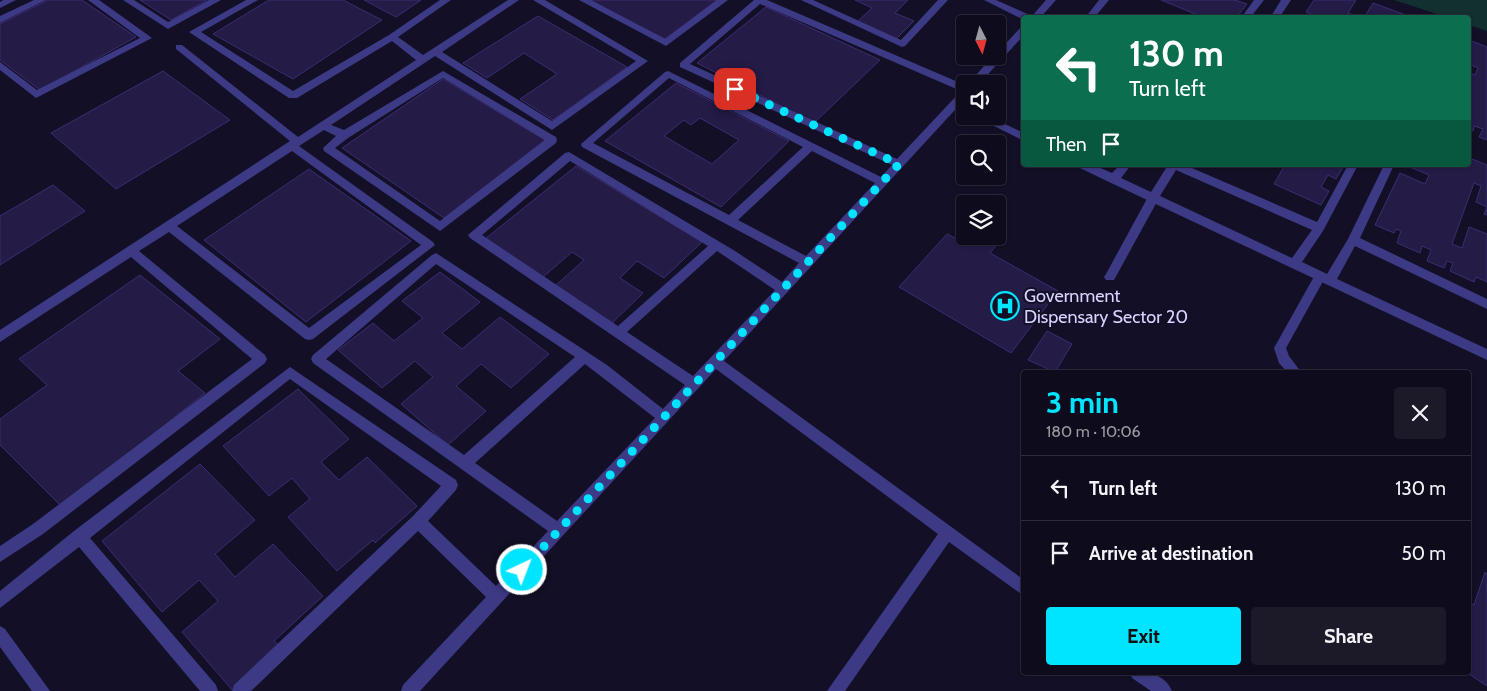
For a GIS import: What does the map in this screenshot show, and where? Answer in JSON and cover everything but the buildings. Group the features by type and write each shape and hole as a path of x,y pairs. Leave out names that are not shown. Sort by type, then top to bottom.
{"street":[{"path":"0,5 11,0"},
{"path":"0,20 41,0"},
{"path":"0,65 36,95 147,38 93,0"},
{"path":"128,0 168,26 216,0"},
{"path":"253,0 194,32 293,96 392,37 446,0"},
{"path":"0,337 514,0"},
{"path":"435,52 552,126 643,61 538,0"},
{"path":"584,0 666,43 723,0"},
{"path":"899,164 683,65 759,0 956,87"},
{"path":"806,0 902,44 943,0"},
{"path":"989,0 1022,15"},
{"path":"1092,15 1104,0"},
{"path":"1247,15 1259,0"},
{"path":"1276,15 1286,0"},
{"path":"1037,15 1047,1"},
{"path":"982,75 1021,33"},
{"path":"392,37 423,60"},
{"path":"170,226 308,335 429,245 295,144 179,47"},
{"path":"443,74 552,140 440,227 328,148 344,135 443,74"},
{"path":"807,262 586,144 668,74 882,182"},
{"path":"409,691 882,182 956,111"},
{"path":"323,125 344,135"},
{"path":"998,125 1021,136"},
{"path":"730,221 811,146"},
{"path":"694,384 474,235 569,156 716,245 783,289"},
{"path":"1088,167 1487,355"},
{"path":"1113,179 1124,167"},
{"path":"1110,277 1153,198 1173,167"},
{"path":"1179,167 1319,228"},
{"path":"1294,264 1319,228 1352,167"},
{"path":"1293,370 1283,359 1280,348 1325,278 1353,240 1388,167"},
{"path":"1353,240 1487,304"},
{"path":"619,332 716,245"},
{"path":"0,555 38,529 261,359 131,251"},
{"path":"559,531 317,359 436,258 584,357 664,417"},
{"path":"464,464 584,357"},
{"path":"716,361 1021,587"},
{"path":"0,600 290,372 450,485 418,521 240,691"},
{"path":"418,521 497,597"},
{"path":"836,691 947,533"},
{"path":"79,536 210,691"},
{"path":"0,634 42,691"},
{"path":"1142,675 1164,691"}],"green space":[{"path":"1394,0 1487,0 1487,31 1471,26 1471,15 1440,15"}],"place":[{"name":"Government Dispensary Sector 20","path":"1005,306"}],"route":[{"path":"522,570 899,164 735,89"}]}
